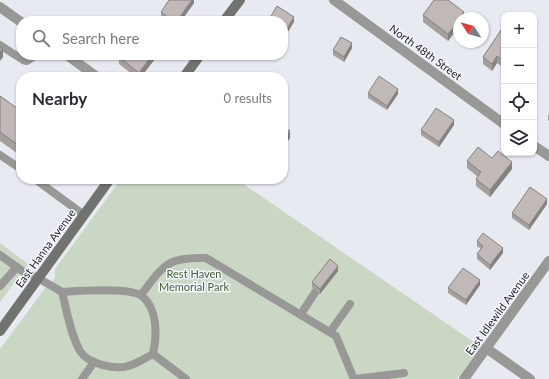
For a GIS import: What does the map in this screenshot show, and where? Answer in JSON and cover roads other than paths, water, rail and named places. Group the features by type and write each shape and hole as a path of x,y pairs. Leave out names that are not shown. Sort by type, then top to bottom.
{"street":[{"path":"228,16 240,0"},
{"name":"North 48th Street","path":"334,0 501,122"},
{"path":"0,7 16,18"},
{"path":"74,60 90,72"},
{"path":"188,72 196,60"},
{"path":"537,148 549,156"},
{"name":"East Hanna Avenue","path":"0,331 106,184"},
{"name":"East Idlewild Avenue","path":"464,379 549,261"},
{"path":"486,348 530,379"}],"lane":[{"path":"0,45 16,55"},
{"path":"0,155 16,166"},
{"path":"42,184 84,215"},
{"path":"0,255 25,273 38,278 62,292 124,291 141,295 149,306 154,320 157,336 153,354"},
{"path":"141,295 162,268 183,258 206,258 336,336 354,379 404,373"},
{"path":"0,286 17,267"},
{"path":"301,314 316,291"},
{"path":"62,292 73,335 81,353 94,362 111,366 127,367 153,354"},
{"path":"330,332 350,304"},
{"path":"153,354 186,379"},
{"path":"82,379 94,362"}],"park label":[{"name":"Rest Haven Memorial Park","path":"194,279"}]}
